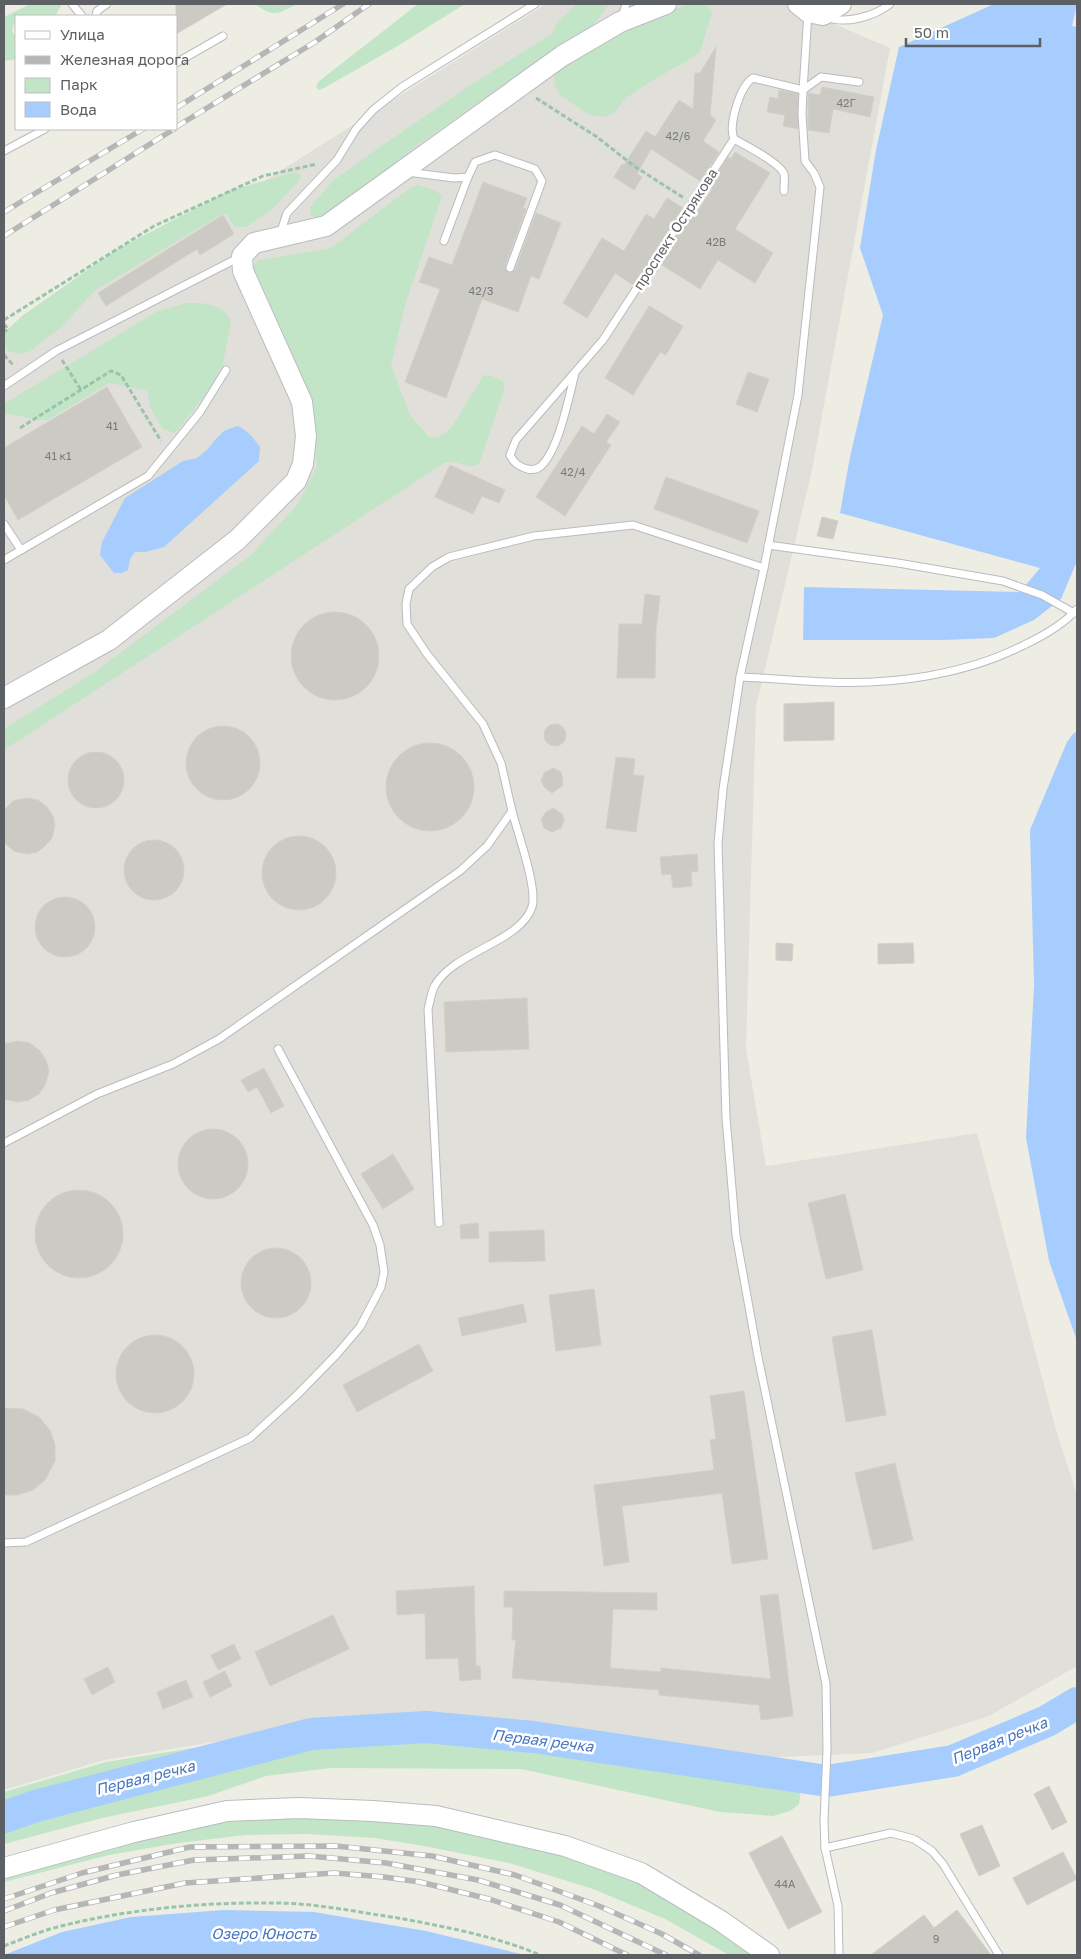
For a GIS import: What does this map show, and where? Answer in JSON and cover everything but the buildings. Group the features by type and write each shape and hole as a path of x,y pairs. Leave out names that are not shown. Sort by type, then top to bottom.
{"street":[{"path":"4,698 109,640 237,540 296,481 303,464 306,436 302,402 243,271 242,256 254,243 326,226 623,13 666,4"},
{"path":"810,10 841,4"},
{"path":"4,1868 134,1832 227,1811 299,1808 436,1816 565,1846 641,1872 722,1921 769,1955"}],"lane":[{"path":"72,4 81,15"},
{"path":"96,15 97,11 107,4"},
{"path":"280,237 280,229 287,213 337,160 356,129 372,110 402,87 536,4"},
{"path":"839,1955 838,1906 825,1848 826,1684 758,1357 736,1235 726,1118 718,844 720,815 740,677 764,568 798,395 820,187 814,173 805,162 802,114 810,10 832,19 856,20 890,4"},
{"path":"178,63 222,36"},
{"path":"784,191 784,174 781,169 734,139 731,133 738,102 744,87 753,78 803,90 821,77 859,82"},
{"path":"4,151 43,130"},
{"name":"проспект Острякова","path":"575,373 566,412 548,456 540,468 531,470 513,462 510,455 516,440 603,340 734,139"},
{"path":"444,241 475,162 495,155 535,169 542,181 510,268"},
{"path":"402,172 454,178 468,177"},
{"path":"4,386 56,351 242,256"},
{"path":"4,560 148,476 200,412 226,370"},
{"path":"4,524 21,550"},
{"path":"439,1223 428,1009 434,987 452,966 518,928 532,906 532,885 512,811 502,763 483,724 427,654 407,624 406,604 409,589 432,567 448,557 534,536 633,524 764,568"},
{"path":"740,677 829,682 899,680 949,672 1002,656 1047,634 1075,611 1042,595 1003,581 898,562 768,545"},
{"path":"4,1143 97,1094 173,1064 219,1039 460,871 487,846 512,811"},
{"path":"4,1543 26,1542 250,1438 297,1395 360,1327 381,1287 384,1272 380,1245 373,1225 278,1049"},
{"path":"825,1848 891,1833 914,1839 932,1851 943,1864 999,1955"}],"path":[{"path":"510,93 537,99 558,111 597,137 634,166 692,204"},
{"path":"4,320 154,226 263,176 337,160"},
{"path":"4,324 8,329 4,332"},
{"path":"56,351 81,390"},
{"path":"4,355 11,363"},
{"path":"20,428 111,371 121,375 168,452"},
{"path":"4,1946 59,1926 130,1912 218,1905 276,1903 348,1910 429,1924 523,1948 540,1955"}],"shaded area":[{"path":"546,4 788,4 890,48 812,470 756,707 746,1049 766,1166 977,1133 1056,1430 1077,1495 1077,1666 989,1716 872,1753 730,1759 408,1717 311,1726 104,1760 4,1790 4,342"}],"green space":[{"path":"30,4 62,4 56,15 15,15 12,31 15,36 15,59 4,61 4,17"},
{"path":"255,4 297,4 280,12 272,13"},
{"path":"418,4 465,4 396,47 324,88 319,90 316,87 318,82"},
{"path":"577,4 609,4 590,30 578,42 500,87 412,149 336,213 319,218 310,214 310,207 334,180 471,85 553,33 556,24"},
{"path":"690,4 706,5 712,13 700,51 695,56 626,98 613,114 604,117 589,115 559,94 555,85 554,74 570,63 619,33 654,17"},
{"path":"294,172 301,175 299,181 273,208 246,227 235,227 226,214 222,214 96,290 59,329 29,352 19,354 8,351 4,343 4,333 22,316 116,250 229,191"},
{"path":"418,185 436,191 442,196 405,305 391,365 410,415 429,437 438,438 451,428 484,375 503,381 504,390 479,464 469,466 454,462 444,463 4,750 4,729 92,674 250,556 298,504 317,466 313,410 252,266 259,260 331,248 410,188"},
{"path":"187,303 212,305 222,310 231,320 223,364 209,390 175,433 163,429 150,407 148,393 145,390 109,383 48,420 4,413 4,404 156,312"},
{"path":"411,1717 653,1756 793,1771 800,1775 799,1804 790,1811 773,1816 720,1812 521,1769 331,1768 266,1776 208,1796 102,1818 4,1844 4,1792 106,1762 273,1735"},
{"path":"374,1814 482,1833 637,1877 761,1955 729,1955 665,1919 593,1889 509,1863 375,1838 308,1834 246,1835 178,1843 109,1855 4,1882 4,1872 237,1815"}],"water":[{"path":"994,4 1077,4 1072,26 1077,27 1077,561 1061,599 1034,620 994,638 803,640 804,587 1020,592 1040,568 840,513 850,457 883,315 860,248 876,150 899,47"},
{"path":"237,426 247,432 260,447 259,461 164,547 145,552 135,552 130,559 128,570 122,573 114,573 100,555 102,542 125,498 183,461 197,458 224,431"},
{"path":"1077,731 1077,1341 1049,1261 1026,1138 1034,985 1030,830 1067,742"},
{"name":"Озеро Юность","path":"224,1910 314,1912 426,1931 525,1955 4,1955 62,1932 131,1917"}],"waterway":[{"name":"Первая речка","path":"4,1817 36,1806 311,1734 426,1727 533,1737 827,1781 953,1761 1047,1721 1077,1703"}],"railway":[{"path":"178,107 343,4"},
{"path":"178,126 315,42 369,4"},
{"path":"4,212 141,130"},
{"path":"4,236 172,130"},
{"path":"4,1899 82,1873 190,1847 336,1846 432,1856 515,1875 599,1906 662,1934 699,1955"},
{"path":"4,1911 51,1893 117,1875 194,1860 309,1856 386,1863 478,1880 560,1905 666,1955"},
{"path":"4,1927 54,1910 185,1883 334,1873 420,1882 489,1899 559,1922 627,1955"}]}
